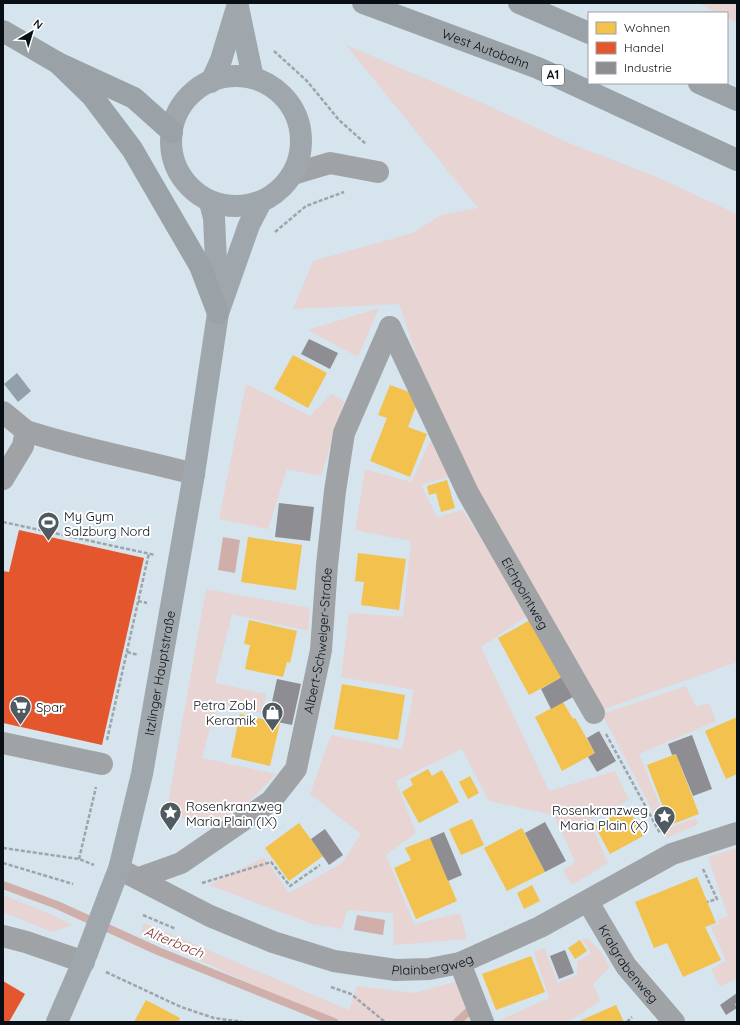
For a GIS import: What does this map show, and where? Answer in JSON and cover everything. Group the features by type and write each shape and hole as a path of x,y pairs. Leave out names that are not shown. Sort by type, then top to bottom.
{"highway":[{"name":"West Autobahn","path":"363,3 538,68 737,160"},
{"path":"519,3 588,33"},
{"path":"3,31 58,63 134,98 172,132"},
{"path":"58,63 92,96 132,149 200,266 218,313"},
{"path":"701,84 737,100"}],"main road":[{"path":"237,4 253,78"},
{"path":"211,82 221,60 237,4"},
{"path":"236,76 253,78 271,86 286,99 296,116 301,136 300,156 293,174 282,188 268,199 251,205 230,207 210,202 192,191 181,177 173,160 170,142 173,123 179,108 189,95 202,85 218,78 236,76"},
{"path":"210,202 214,218 214,258 218,313"},
{"path":"218,313 250,225 261,202"},
{"name":"Itzlinger Hauptstraße","path":"57,1022 86,958 119,868 142,774 194,474 218,313"}],"street":[{"path":"293,174 330,163 378,172"},
{"name":"Eichpointweg","path":"390,327 468,493 594,712"},
{"name":"Albert-Schweiger-Straße","path":"140,878 181,862 271,801 296,769 321,650 327,564 335,491 344,433 390,327"},
{"path":"3,412 26,431 55,441 127,456 194,474"},
{"path":"3,479 23,446 26,431"},
{"path":"3,743 102,764"},
{"name":"Plainbergweg","path":"119,868 210,916 273,942 334,961 396,970 429,969 460,963 540,927 588,902 672,854 737,833"},
{"name":"Kralgrabenweg","path":"588,902 626,966 674,1022"},
{"path":"3,936 86,958"},
{"path":"460,963 483,1022"}],"path":[{"path":"269,47 307,81 339,120 376,152 378,172"},
{"path":"272,236 276,230 306,206 345,192"},
{"path":"3,522 156,555"},
{"path":"111,722 149,553"},
{"path":"138,601 148,603"},
{"path":"127,652 140,655"},
{"path":"594,712 672,854"},
{"path":"79,859 102,764"},
{"path":"692,847 717,899 707,902"},
{"path":"3,848 79,859 96,866"},
{"path":"195,886 270,862 290,886 320,865"},
{"path":"3,863 73,884"},
{"path":"105,971 181,1007 214,1018 243,1022"},
{"path":"330,987 351,994 385,1022"},
{"path":"627,1022 632,1017"}],"shaded area":[{"path":"698,3 737,3 737,23 728,18 728,12 716,12"},
{"path":"346,45 478,101 571,144 652,175 737,214 737,662 599,711 504,545 426,383 399,304 293,309 313,261 413,233 441,215 478,208"},
{"path":"379,308 358,357 308,330"},
{"path":"246,384 310,416 331,394 344,401 321,476 287,469 268,529 219,519"},
{"path":"433,435 450,476 421,485 437,517 463,510 529,615 481,647 549,791 615,771 629,800 589,819 608,863 572,885 563,871 575,862 554,815 489,801 462,749 396,781 416,833 386,855 414,924 460,913 467,939 394,945 393,913 347,910 342,929 312,924 209,885 264,857 289,893 342,863 361,834 310,794 331,735 402,749 414,690 341,677 349,613 403,617 411,541 355,530 365,469 411,482"},
{"path":"223,537 240,540 235,573 218,570"},
{"path":"206,589 310,608 308,631 232,614 215,683 266,694 262,713 217,702 202,758 276,774 246,805 210,825 166,814"},
{"path":"686,686 696,707 709,703 716,721 639,754 669,828 696,818 699,824 667,838 602,714"},
{"path":"737,848 737,978 720,987 711,969 726,961 711,927 719,924 718,920 728,916 708,857"},
{"path":"3,895 50,914 72,925 52,932 3,912"},
{"path":"357,915 385,920 383,935 354,930"},
{"path":"144,923 349,1010 357,986 414,993 462,980 480,1022 332,1022 141,933"},
{"path":"587,938 601,952 610,967 593,984 600,1001 568,1022 501,1022 500,1020 549,998 534,952 544,948 558,983 577,975 577,962 591,953 582,939"}],"building: Wohnen":[{"path":"293,355 327,373 308,408 274,389"},
{"path":"390,385 420,396 408,427 427,434 410,477 370,461 387,418 378,415"},
{"path":"447,480 455,508 441,512 436,493 429,495 427,486"},
{"path":"248,537 302,545 296,590 241,582"},
{"path":"358,553 406,559 399,610 361,605 364,582 355,581"},
{"path":"249,620 297,631 290,663 287,662 283,677 245,669 250,645 244,644"},
{"path":"530,620 562,677 529,695 498,638"},
{"path":"342,684 405,695 398,740 334,729"},
{"path":"563,702 573,719 575,718 595,753 562,771 535,717"},
{"path":"240,714 280,723 270,766 231,757"},
{"path":"737,717 737,774 726,779 705,731"},
{"path":"676,754 699,814 670,825 647,765"},
{"path":"428,769 432,776 442,770 459,802 419,823 402,792 413,785 410,779"},
{"path":"470,776 479,793 468,799 459,782"},
{"path":"628,808 643,836 610,854 595,826"},
{"path":"472,819 484,845 461,855 449,829"},
{"path":"299,823 323,856 289,881 265,848"},
{"path":"522,828 545,872 507,891 484,848"},
{"path":"430,838 457,901 416,919 394,868 411,860 405,848"},
{"path":"697,877 716,923 705,927 721,960 683,977 667,943 654,948 635,902"},
{"path":"532,885 540,901 524,909 517,893"},
{"path":"580,940 587,951 575,959 568,948"},
{"path":"531,956 545,992 496,1010 482,974"},
{"path":"146,1000 180,1018 178,1022 134,1022"},
{"path":"616,1005 624,1022 577,1022"}],"building: Handel":[{"path":"19,530 144,558 102,745 3,723 3,571 9,572"},
{"path":"3,981 25,994 9,1022 3,1022"}],"building: Industrie":[{"path":"309,339 338,353 330,369 301,354"},
{"path":"279,503 314,507 310,541 275,537"},
{"path":"562,677 573,697 551,709 541,689"},
{"path":"277,679 301,684 292,725 268,720"},
{"path":"599,731 616,761 597,772 588,757 595,753 587,738"},
{"path":"692,735 712,789 693,796 676,754 672,755 668,744"},
{"path":"545,822 566,861 545,872 525,833"},
{"path":"325,829 343,855 329,865 311,839"},
{"path":"444,832 462,875 448,881 430,838"},
{"path":"565,950 574,973 559,979 550,956"},
{"path":"737,993 737,1003 735,1004 737,1008 726,1015 720,1005"}],"building: Sonstige":[{"path":"17,373 31,391 18,402 4,384"}],"waterway":[{"name":"Alterbach","path":"3,885 57,905 158,951 334,1022"},
{"path":"457,1022 469,1011"}],"place":[{"name":"My Gym Salzburg Nord","path":"49,542"},
{"name":"Spar","path":"21,726"},
{"name":"Petra Zobl Keramik","path":"272,732"},
{"name":"Rosenkranzweg Maria Plain (IX)","path":"171,832"},
{"name":"Rosenkranzweg Maria Plain (X)","path":"664,836"}]}
